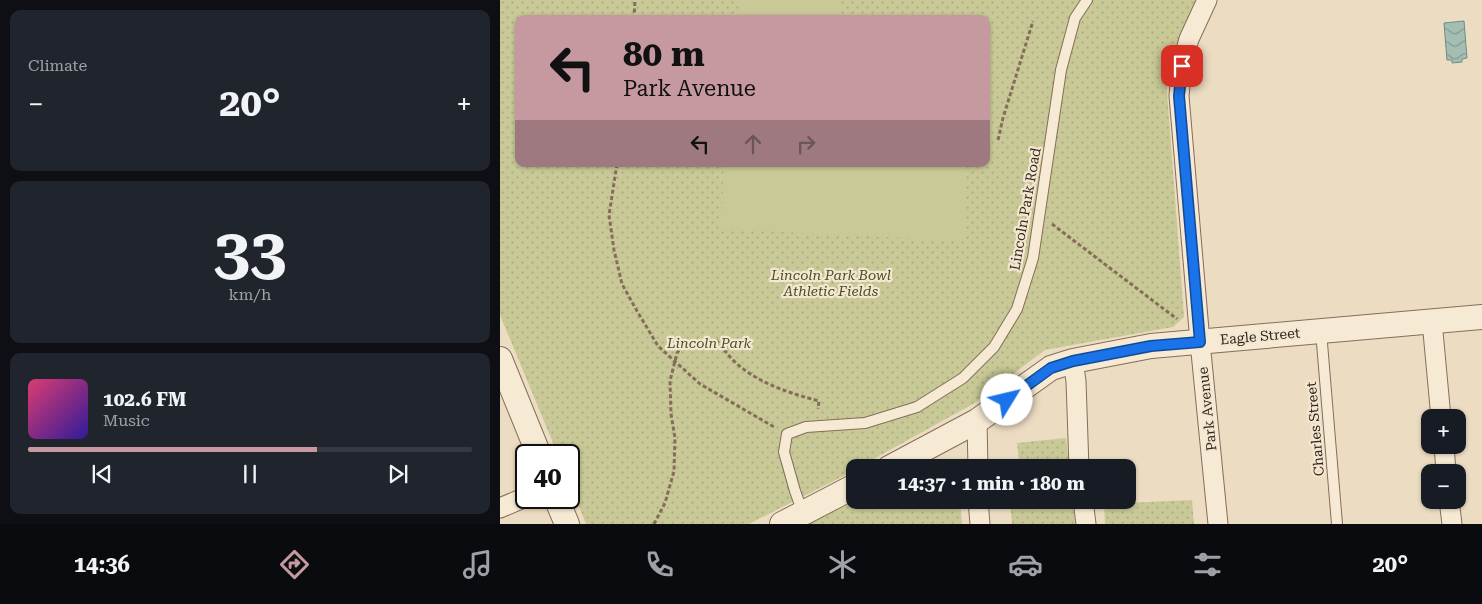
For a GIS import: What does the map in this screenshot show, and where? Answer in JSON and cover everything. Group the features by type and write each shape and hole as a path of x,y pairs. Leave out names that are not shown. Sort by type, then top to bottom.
{"street":[{"name":"Park Avenue","path":"1207,0 1189,39 1182,66 1179,96 1218,524"},
{"name":"Eagle Street","path":"906,459 977,421 1051,368 1073,361 1151,346 1482,317"},
{"path":"1432,321 1440,409"},
{"path":"500,359 535,444"},
{"path":"1073,361 1076,381 1079,459"},
{"path":"977,421 978,459"},
{"path":"782,524 846,491"},
{"path":"500,508 515,502"},
{"path":"561,509 567,524"},
{"path":"979,509 980,524"},
{"path":"1084,509 1086,524"},
{"path":"1450,509 1452,524"}],"lane":[{"name":"Lincoln Park Road","path":"787,434 806,427 865,423 917,408 963,378 994,348 1017,309 1033,258 1061,70 1075,18 1087,0"},
{"name":"Charles Street","path":"1321,331 1337,524"},
{"path":"787,434 784,452 803,513"}],"path":[{"path":"634,15 635,0"},
{"path":"998,140 1033,21"},
{"path":"616,167 609,215 614,250 622,284 658,346 700,384 787,434"},
{"path":"1039,215 1177,319"},
{"path":"716,340 735,362 759,379 776,388 819,401 818,409"},
{"path":"654,524 665,504 674,470 676,438 671,414 670,381 674,360 684,344"}],"green space":[{"name":"Lincoln Park","path":"500,0 1200,0 1166,79 1184,317 1173,327 1045,350 973,404 873,459 846,459 846,475 749,524 586,524 580,509 580,444 553,444 500,315"},
{"path":"741,0 842,0 841,15 741,15"},
{"path":"724,167 967,167 964,241 721,229"},
{"path":"1066,438 1068,459 1019,459 1017,443"},
{"path":"1192,500 1194,524 1105,524 1104,509 1136,509 1136,503"},
{"path":"846,506 846,509 961,509 962,524 808,524"},
{"path":"1011,509 1074,509 1075,524 1012,524"}],"water":[{"path":"1464,21 1467,58 1462,59 1462,62 1452,63 1452,60 1447,60 1444,23"}],"route":[{"path":"1007,400 1051,368 1073,361 1151,346 1200,342 1179,96 1182,66"}],"park label":[{"name":"Lincoln Park Bowl Athletic Fields","path":"831,284"}]}
